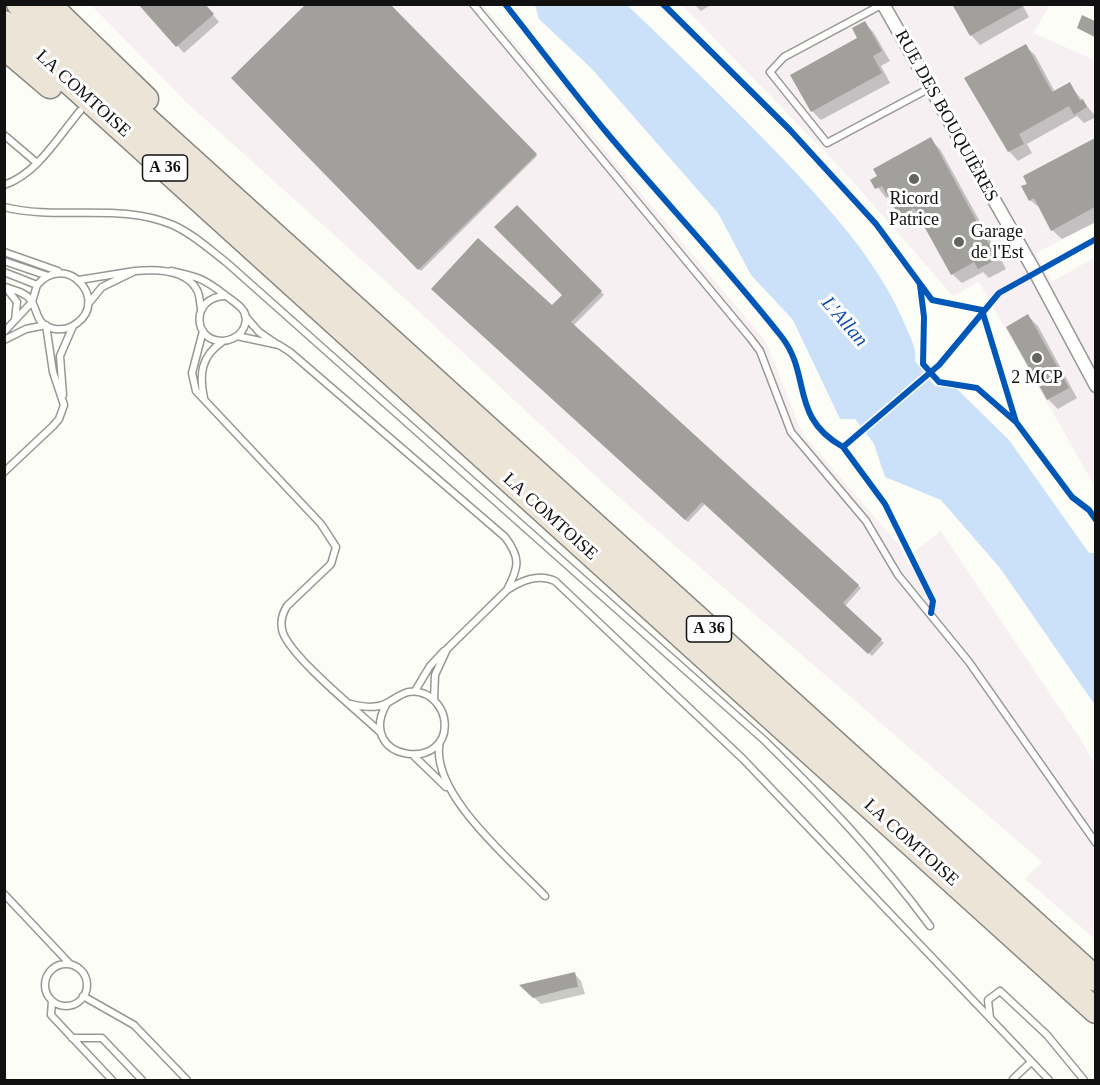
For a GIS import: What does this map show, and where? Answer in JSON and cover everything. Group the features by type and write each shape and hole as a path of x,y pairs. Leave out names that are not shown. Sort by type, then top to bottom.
{"highway":[{"name":"LA COMTOISE","path":"19,4 1095,979"},
{"path":"48,4 200,152 302,260"},
{"name":"LA COMTOISE","path":"4,23 1095,1011"},
{"path":"4,47 325,313"}],"street":[{"name":"RUE DES BOUQUIÈRES","path":"883,4 1035,272 1095,386"}],"lane":[{"path":"473,4 760,351 791,432 866,521 898,575 969,662 1095,843"},
{"path":"883,4 784,57 770,72 827,143 930,88"},
{"path":"4,185 20,179 37,163 80,111"},
{"path":"4,135 37,163"},
{"path":"4,207 47,213 115,213 173,225 195,238 764,740 844,819 890,872 930,926"},
{"path":"4,252 79,280 135,271 171,271 207,280 225,296 238,302 259,332 308,366 505,537 515,551 517,565 507,590"},
{"path":"4,261 48,276"},
{"path":"88,304 102,287 135,271"},
{"path":"171,271 197,290 201,309 199,317 203,331 208,337 223,342"},
{"path":"4,272 37,285"},
{"path":"4,332 32,302 37,285 48,276 62,273"},
{"path":"4,472 59,419 64,405 60,356 73,326 85,314 88,304 88,295 79,280"},
{"path":"5,287 17,290 32,302 34,311 46,325 53,372 64,405"},
{"path":"5,287 17,302 14,321"},
{"path":"201,309 211,299 225,296"},
{"path":"205,402 202,370 212,348 237,336 242,330 245,315"},
{"path":"4,340 26,329 46,325 64,329 73,326"},
{"path":"203,331 192,373 196,391 321,524 336,547 331,564 286,606 282,623 283,633 291,645 346,702 381,733 394,750 414,756 449,790 468,815 545,896"},
{"path":"237,336 279,345"},
{"path":"415,691 430,666 507,590 518,583 539,577 555,581 743,759 1049,1080"},
{"path":"447,649 435,675 434,700 444,719 437,753 440,770 449,790"},
{"path":"346,702 366,707 387,703 405,692 415,691 434,700"},
{"path":"381,733 382,712 387,703"},
{"path":"414,756 424,754 440,740"},
{"path":"4,894 70,964"},
{"path":"70,964 76,966 85,976 86,990 83,996 72,1005 58,1005 52,1001 45,989 46,975 56,966 70,964"},
{"path":"990,1018 988,1000 1000,991 1047,1035 1084,1080"},
{"path":"83,996 134,1025 187,1080"},
{"path":"52,1001 51,1015 112,1080"},
{"path":"72,1038 102,1038 142,1080"},
{"path":"1013,1079 1031,1062"}],"shaded area":[{"path":"91,5 483,5 766,342 802,433 899,545 908,565 920,560 915,551 941,531 1083,743 1095,765 1095,939 1025,879 1042,862 615,494 413,306 187,103"},
{"path":"682,5 1050,5 1033,33 1095,60 1095,223 1036,253 1052,282 1095,257 1095,487 979,282 953,296 847,175"}],"water":[{"name":"L'Allan","path":"535,5 627,5 786,162 854,239 895,303 913,344 915,361 935,386 957,389 1009,440 1089,553 1095,553 1095,705 1000,568 941,500 885,477 874,444 855,419 840,419 793,320 751,275 718,213 592,69 539,19"}],"pier":[{"path":"926,370 932,377 864,435 858,428"}],"building":[{"path":"138,4 205,4 214,14 176,47"},
{"path":"306,4 390,4 537,154 418,270 231,78"},
{"path":"952,4 1027,4 970,36"},
{"path":"1082,15 1095,21 1095,37 1077,28"},
{"path":"865,21 882,51 873,56 882,73 811,112 790,75 857,38 852,28"},
{"path":"1026,44 1052,92 1070,82 1080,101 1083,99 1087,107 1074,115 1069,106 1019,134 1024,144 1008,152 964,78"},
{"path":"931,137 997,259 978,269 974,262 951,275 914,208 899,216 882,186 875,189 870,180 877,176 873,169"},
{"path":"1095,138 1095,207 1051,231 1034,198 1029,201 1021,186 1027,184 1023,176"},
{"path":"517,205 602,291 571,322 859,585 843,603 882,639 868,654 702,502 685,520 431,289 478,238 552,305 562,295 494,227"},
{"path":"1028,314 1069,388 1047,400 1006,327"},
{"path":"575,972 578,987 533,998 519,985"}],"cycle path":[{"path":"505,4 607,133 739,284 781,336 796,366 803,395 815,422 826,435 843,447 939,365 999,293 1096,239"},
{"path":"663,4 790,130 876,224 932,300 982,310"},
{"path":"920,285 924,317 923,364 939,382 977,388 1016,422 1072,497 1089,510 1096,520"},
{"path":"982,310 1016,422"},
{"path":"843,447 885,504 933,601 931,613"}],"place":[{"name":"Ricord Patrice","path":"914,179"},
{"name":"Garage de l'Est","path":"959,242"},
{"name":"2 MCP","path":"1037,358"}]}
